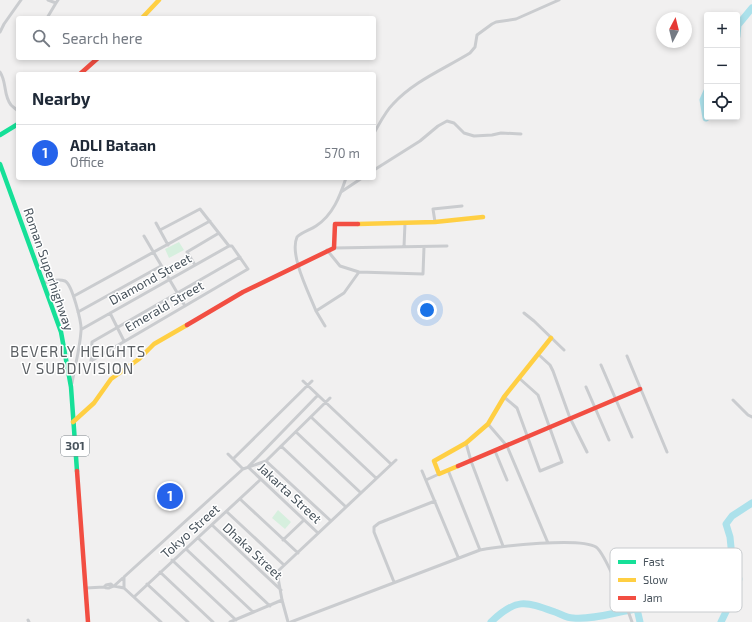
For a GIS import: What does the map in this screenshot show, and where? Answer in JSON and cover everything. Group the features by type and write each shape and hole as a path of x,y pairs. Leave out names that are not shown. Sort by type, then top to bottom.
{"street":[{"path":"0,32 21,0"},
{"path":"48,0 57,1 48,16"},
{"path":"144,16 159,0"},
{"path":"376,130 392,105 398,99 428,77 470,53 475,48 477,35 496,22 516,19 558,0"},
{"path":"82,72 96,60"},
{"path":"0,72 5,81 7,98 11,105 16,109"},
{"path":"376,169 420,141 438,126 447,122 454,122 464,133 474,136 501,133 521,134"},
{"path":"0,135 16,125"},
{"name":"Roman Superhighway","path":"0,164 61,332 71,387 88,622"},
{"path":"325,326 316,311 298,266 295,242 297,237 317,225 335,205 345,180"},
{"path":"341,192 359,180"},
{"path":"435,222 433,208 462,206"},
{"path":"117,327 240,257 232,246 229,246 200,209 160,230"},
{"path":"334,248 335,224 435,222 483,217"},
{"path":"74,296 210,221"},
{"path":"404,222 404,247"},
{"path":"156,223 168,245"},
{"path":"196,265 187,252 219,233"},
{"path":"144,236 185,306"},
{"name":"Diamond Street","path":"82,329 229,246"},
{"path":"73,422 94,404 110,379 121,373 139,359 154,344 243,292 298,266 327,250 334,248 447,246"},
{"path":"327,250 340,266 360,272 423,274 424,247"},
{"name":"Emerald Street","path":"117,327 92,342 91,361 248,269 240,257"},
{"path":"78,312 161,266"},
{"path":"316,311 344,293 360,272"},
{"path":"44,283 65,281 69,283 74,296 82,329 71,387"},
{"path":"110,313 124,341"},
{"path":"524,313 564,350"},
{"path":"439,474 434,461 466,443 488,424 504,397 551,338"},
{"path":"538,354 550,365 570,418 586,452"},
{"path":"627,356 667,452"},
{"path":"601,365 632,437"},
{"path":"504,397 517,408 540,471 562,462 538,395 519,378"},
{"path":"303,381 391,464"},
{"path":"232,459 312,381"},
{"path":"586,387 609,440"},
{"path":"426,480 640,389"},
{"path":"248,467 318,395"},
{"path":"113,586 243,469 266,460 330,398"},
{"path":"733,400 752,417"},
{"path":"311,417 376,478"},
{"path":"488,424 507,446 548,543"},
{"path":"296,432 361,493"},
{"path":"466,443 503,546"},
{"path":"281,446 346,507"},
{"path":"495,450 506,480"},
{"path":"228,454 243,469"},
{"path":"266,460 331,521"},
{"path":"288,622 277,572 396,460"},
{"name":"Jakarta Street","path":"248,467 260,480 318,533"},
{"path":"448,470 480,550"},
{"path":"422,472 458,557"},
{"name":"Tokyo Street","path":"134,597 172,560 212,526 260,480"},
{"path":"240,500 298,553"},
{"path":"394,582 374,532 374,526 435,501"},
{"path":"227,512 284,565"},
{"path":"283,540 304,520"},
{"name":"Dhaka Street","path":"212,526 281,590"},
{"path":"198,538 270,606"},
{"path":"291,622 458,557 480,550 503,546 548,543 588,544 597,548 603,556 610,571"},
{"path":"186,549 254,612"},
{"path":"172,560 236,620"},
{"path":"160,572 212,622"},
{"path":"124,577 124,588"},
{"path":"86,588 104,587 106,584 124,588 161,622"},
{"path":"147,584 188,622"},
{"path":"230,622 282,600"},
{"path":"629,612 632,622"}],"green space":[{"path":"179,242 184,250 169,258 165,249"},
{"path":"278,510 291,522 285,529 272,518"}],"waterway":[{"path":"740,23 752,8"},
{"path":"704,98 704,106"},
{"path":"731,548 730,537 726,524 732,516 752,503"},
{"path":"491,622 507,609 514,605 521,604 536,606 566,617 573,618 597,617 622,612"},
{"path":"638,612 640,622"},
{"path":"721,622 726,612"}],"traffic: fast":[{"path":"0,135 16,125"},
{"path":"0,164 61,332 71,387 77,471"}],"traffic: slow":[{"path":"144,16 159,0"},
{"path":"358,224 435,222 483,217"},
{"path":"73,422 94,403 111,379 139,359 154,344 187,325"},
{"path":"458,466 439,474 434,461 466,443 488,424 504,397 551,338"}],"traffic: jam":[{"path":"82,72 96,60"},
{"path":"187,325 243,292 334,248 335,224 358,224"},
{"path":"458,466 640,389"},
{"path":"77,471 88,622"}],"place":[{"name":"ADLI Bataan","path":"170,496"}],"district":[{"name":"BEVERLY HEIGHTS V SUBDIVISION","path":"78,360"}]}
